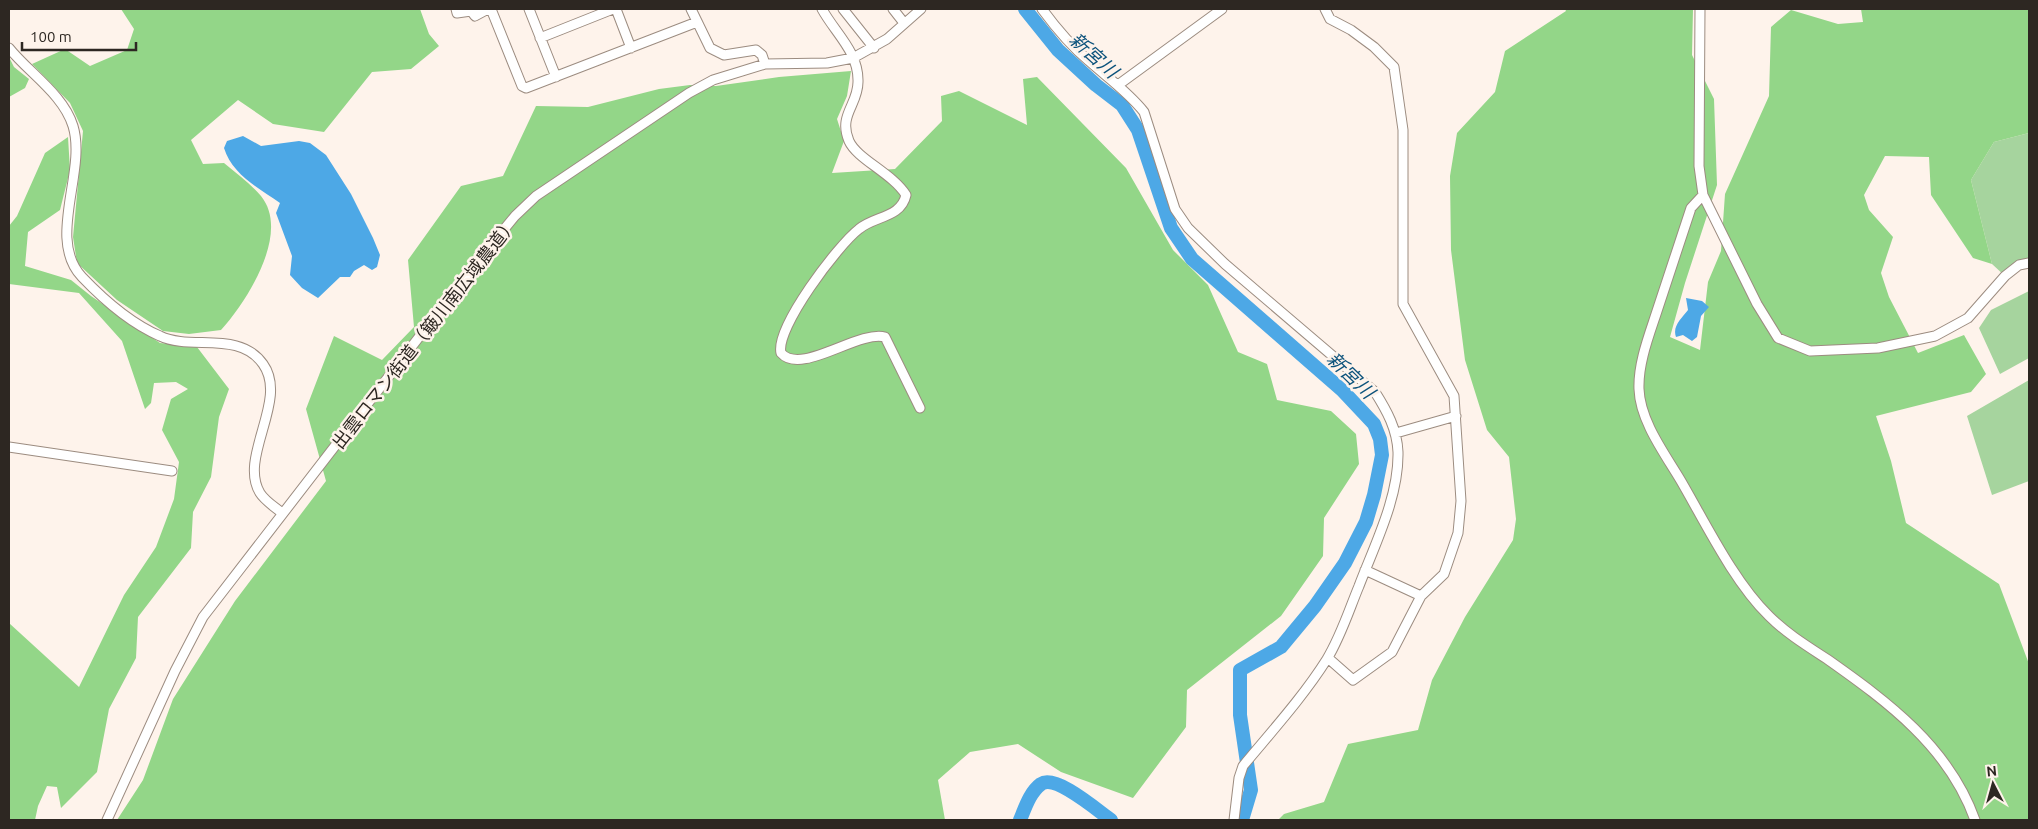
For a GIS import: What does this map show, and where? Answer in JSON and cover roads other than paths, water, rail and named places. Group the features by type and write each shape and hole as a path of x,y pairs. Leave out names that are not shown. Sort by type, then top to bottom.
{"street":[{"path":"456,9 457,13 471,11 475,16 489,9 522,86 526,88 532,88 697,22"},
{"path":"529,9 556,77"},
{"path":"540,38 614,9 631,48"},
{"path":"691,9 710,48 715,52 724,55 756,50 762,55 765,64"},
{"path":"822,9 829,23 848,45 859,84 846,116 846,129 849,141 855,151 866,157 900,185 906,195 904,202 891,214 860,227 845,243 806,293 794,313 780,348 786,358 794,360 811,357 855,342 880,336 884,337 920,408"},
{"path":"844,9 874,48"},
{"path":"893,9 904,23"},
{"name":"出雲ロマン街道（簸川南広域農道）","path":"107,820 189,640 203,617 495,239 536,196 689,93 713,80 765,64 826,63 852,58 874,48 921,9"},
{"path":"1042,9 1070,43 1118,85 1144,112 1175,209 1188,228 1224,264 1375,392 1388,413 1396,433 1397,472 1392,498 1341,632 1328,658 1304,693 1243,766 1239,778 1234,820"},
{"path":"1118,85 1222,9"},
{"path":"1325,9 1330,19 1351,30 1374,47 1394,67 1403,130 1402,304 1454,396 1461,500 1458,533 1444,574 1421,596 1392,652 1353,680 1328,658"},
{"path":"1700,9 1699,166 1703,195 1770,328 1778,338 1810,352 1878,348 1935,336 1968,318 2005,276 2019,265 2029,263"},
{"path":"9,48 56,97 74,127 76,154 66,235 68,253 73,266 82,277 135,321 161,337 174,341 225,344 247,351 263,364 269,376 270,393 254,471 259,492 282,513"},
{"path":"1703,195 1691,208 1644,349 1639,389 1644,411 1656,438 1713,537 1757,604 1786,630 1867,688 1905,718 1946,764 1962,790 1975,820"},
{"path":"1396,433 1456,416"},
{"path":"9,447 172,471"},
{"path":"1365,570 1421,596"}],"water":[{"path":"243,136 261,146 299,141 310,143 326,155 351,194 373,238 380,255 377,267 372,270 364,265 354,271 350,277 340,277 318,298 302,288 290,275 292,256 276,213 280,203 239,173 224,148 227,141"},
{"path":"1686,298 1702,301 1709,307 1701,316 1697,337 1692,341 1683,335 1676,337 1675,333 1678,322 1688,310"}],"waterway":[{"name":"新宮川","path":"1025,9 1058,50 1096,85 1122,105 1138,130 1171,228 1192,259 1342,390 1374,424 1380,439 1382,455 1374,495 1366,522 1345,563 1315,606 1281,647 1240,670 1240,715 1251,790 1242,820"},
{"name":"新宮川","path":"1020,820 1034,791 1041,784 1048,782 1077,795 1111,820"}]}
